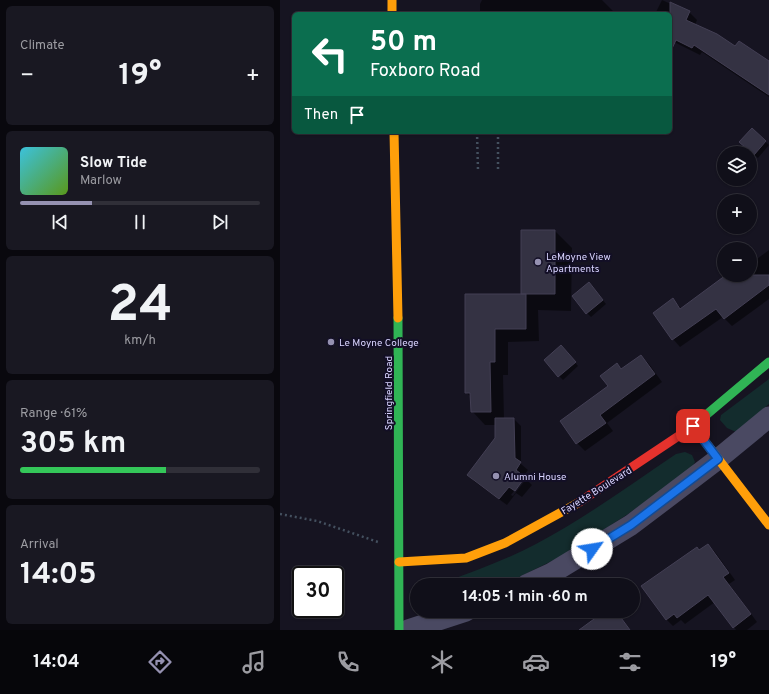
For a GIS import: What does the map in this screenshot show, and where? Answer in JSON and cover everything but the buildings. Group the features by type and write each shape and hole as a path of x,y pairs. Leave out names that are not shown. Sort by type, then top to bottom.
{"street":[{"path":"392,0 392,12"},
{"name":"Springfield Road","path":"394,134 398,325 399,630"},
{"name":"Fayette Boulevard","path":"399,562 466,558 505,543 588,498 693,426 769,362"},
{"path":"541,578 631,525 718,459 769,417"},
{"path":"693,426 769,525"},
{"path":"408,630 445,618"}],"path":[{"path":"477,134 478,170"},
{"path":"498,134 498,170"},
{"path":"280,514 317,520 399,549"}],"green space":[{"path":"769,379 769,404 736,432 727,428 720,420 721,415"},
{"path":"685,452 692,455 695,462 690,470 628,514 566,554 517,578 456,578 525,550 554,534 590,512 676,454"}],"traffic: fast":[{"path":"398,318 399,630"},
{"path":"683,433 769,362"}],"traffic: slow":[{"path":"392,0 392,12"},
{"path":"394,134 398,318"},
{"path":"693,426 769,525"},
{"path":"399,562 466,558 505,543 578,503"}],"traffic: jam":[{"path":"578,503 683,433"}],"place":[{"name":"LeMoyne View Apartments","path":"538,262"},
{"name":"Le Moyne College","path":"331,342"},
{"name":"Alumni House","path":"496,476"}],"route":[{"path":"592,549 631,525 718,459 693,426"}]}
